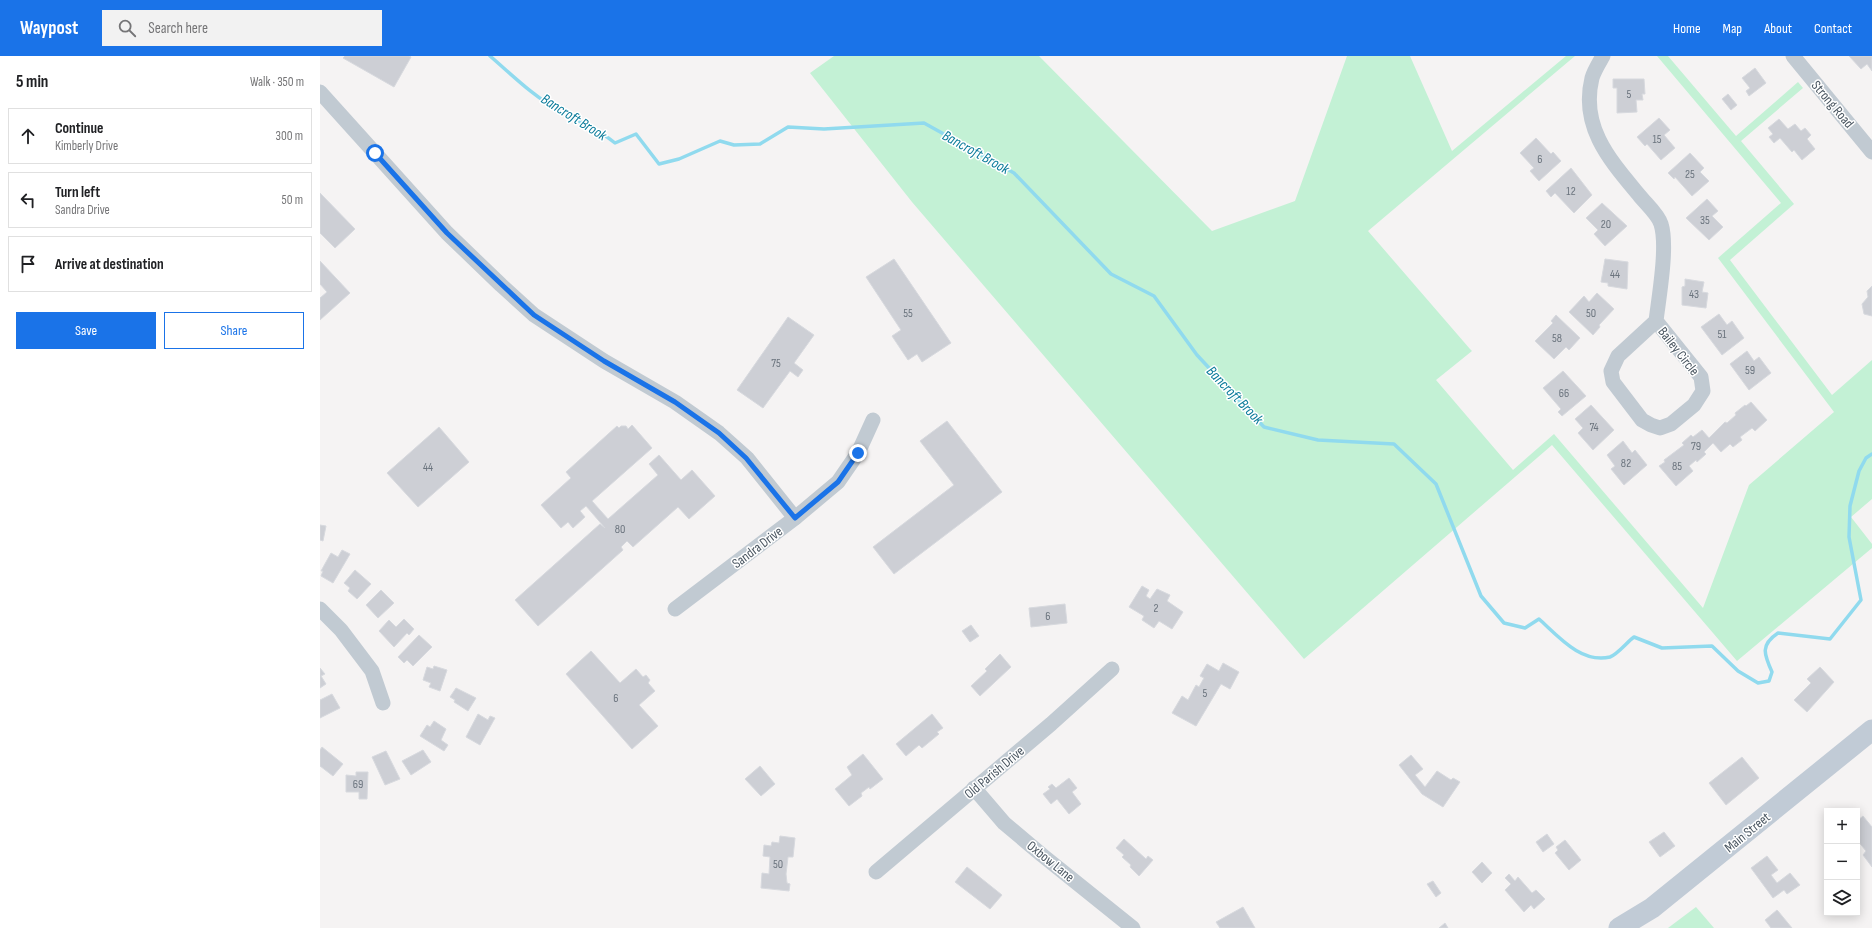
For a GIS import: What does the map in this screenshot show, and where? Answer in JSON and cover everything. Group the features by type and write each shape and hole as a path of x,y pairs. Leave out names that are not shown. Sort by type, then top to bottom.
{"street":[{"name":"Bailey Circle","path":"1603,56 1593,77 1590,96 1591,112 1597,135 1608,157 1660,222 1664,241 1656,321 1618,356 1611,371 1613,382 1642,420 1660,428 1670,424 1694,405 1703,391 1701,377 1656,321"},
{"name":"Strong Road","path":"1793,56 1872,152"},
{"path":"320,92 447,233 534,315 604,361 675,402 719,433 746,458 795,518"},
{"name":"Sandra Drive","path":"675,609 795,518 838,482 858,453 873,420"},
{"path":"320,609 341,630 372,671 383,703"},
{"name":"Old Parish Drive","path":"876,872 1051,724 1112,669"},
{"name":"Main Street","path":"1619,928 1652,908 1872,730"},
{"name":"Oxbow Lane","path":"974,788 1004,823 1133,928"}],"green space":[{"path":"834,56 1039,56 1212,231 1295,201 1347,56 1410,56 1452,151 1566,56 1575,56 1368,231 1472,351 1436,380 1513,470 1554,434 1703,608 1749,485 1834,412 1718,258 1781,203 1657,56 1668,56 1736,136 1798,82 1803,88 1741,141 1794,204 1730,260 1832,395 1872,360 1872,499 1851,517 1872,544 1872,548 1737,661 1552,445 1304,659 912,202 810,73"},
{"path":"1696,907 1714,928 1668,928"}],"building":[{"path":"345,56 411,57 394,87 343,58"},
{"path":"1849,56 1872,56 1872,71 1867,64 1861,69"},
{"path":"1755,68 1766,83 1749,96 1746,91 1750,88 1742,78"},
{"path":"1613,79 1644,79 1645,94 1642,94 1643,100 1636,100 1637,112 1617,113 1617,88 1613,88"},
{"path":"1728,94 1737,105 1731,110 1722,99"},
{"path":"1659,118 1670,130 1664,135 1675,148 1661,160 1647,144 1645,146 1637,137"},
{"path":"1779,119 1788,129 1795,124 1801,131 1805,128 1811,135 1807,139 1815,149 1802,160 1794,150 1792,152 1780,138 1774,143 1769,137 1773,134 1768,128"},
{"path":"1536,138 1551,154 1553,152 1561,161 1539,181 1530,171 1534,168 1520,153"},
{"path":"1690,153 1704,168 1700,172 1709,181 1692,196 1675,177 1674,179 1668,173"},
{"path":"1571,168 1592,195 1574,213 1555,193 1551,197 1546,191"},
{"path":"320,193 355,229 335,248 320,233"},
{"path":"1707,199 1718,211 1712,216 1723,227 1709,240 1686,218"},
{"path":"1602,203 1627,226 1605,246 1594,234 1598,230 1586,218"},
{"path":"894,259 951,343 922,362 917,354 908,360 892,336 901,330 866,277"},
{"path":"1605,259 1628,262 1627,289 1608,286 1608,283 1601,282"},
{"path":"320,261 350,293 320,320 320,298 327,292 320,284"},
{"path":"1685,279 1704,282 1702,292 1708,293 1706,308 1682,305 1682,287 1685,286"},
{"path":"1872,286 1872,316 1864,314 1862,304 1868,297 1867,291"},
{"path":"1597,293 1614,309 1599,325 1600,327 1593,335 1569,312 1584,296 1589,302"},
{"path":"1719,314 1727,325 1732,321 1744,338 1722,355 1701,327"},
{"path":"1556,315 1580,338 1569,350 1566,347 1554,359 1535,341 1553,323 1551,321"},
{"path":"788,317 814,335 794,363 803,370 798,377 790,371 763,408 737,390"},
{"path":"1747,351 1754,361 1759,357 1771,373 1749,390 1730,364"},
{"path":"1563,371 1586,396 1562,416 1558,412 1561,409 1543,388"},
{"path":"1751,402 1767,420 1755,431 1752,428 1740,437 1742,440 1733,447 1730,444 1721,452 1713,443 1704,452 1706,454 1697,462 1696,460 1689,466 1693,471 1676,486 1659,466 1665,462 1664,460 1684,445 1682,443 1691,435 1693,437 1702,430 1709,438 1725,422 1727,423 1736,415 1735,413"},
{"path":"1591,405 1614,430 1593,450 1578,433 1583,428 1575,419"},
{"path":"947,421 1002,492 894,574 873,547 954,485 920,441"},
{"path":"632,425 652,448 592,501 608,519 658,475 649,464 659,455 681,480 692,470 715,496 689,519 678,507 633,547 627,541 621,547 623,550 538,626 515,600 600,524 605,528 586,506 580,511 585,517 573,528 568,522 561,528 541,505 571,478 566,472 617,426 619,428 621,426 626,426 628,429"},
{"path":"439,427 469,462 418,507 387,473"},
{"path":"1623,441 1632,453 1635,450 1647,465 1624,485 1611,469 1615,466 1607,455"},
{"path":"320,525 326,526 323,541 320,540"},
{"path":"342,550 350,554 333,583 321,576 323,571 321,571 331,553 338,557"},
{"path":"355,570 371,584 357,599 348,591 350,588 344,583"},
{"path":"1142,586 1149,590 1146,596 1150,599 1157,589 1170,595 1167,601 1183,612 1172,629 1159,621 1154,628 1142,620 1144,616 1129,607"},
{"path":"381,590 394,603 378,618 366,605"},
{"path":"1065,604 1067,623 1031,627 1029,608"},
{"path":"404,619 414,629 409,635 407,633 394,647 379,631 389,620 396,627"},
{"path":"971,625 979,636 970,642 962,631"},
{"path":"419,635 432,647 413,666 407,660 404,663 398,657"},
{"path":"591,651 620,683 636,669 643,677 646,675 650,680 648,683 655,691 639,705 658,726 632,749 566,674"},
{"path":"1000,654 1011,667 980,696 971,686 987,671 985,669"},
{"path":"1223,663 1239,672 1230,689 1221,684 1196,726 1172,713 1182,696 1188,700 1196,685 1199,687 1204,678 1200,676 1207,664 1219,671"},
{"path":"434,666 447,670 440,691 429,687 431,683 423,680 427,667 433,669"},
{"path":"1820,667 1834,682 1807,712 1794,700 1811,683 1807,679"},
{"path":"320,668 325,674 321,676 326,684 320,688"},
{"path":"456,688 476,698 468,711 454,702 455,700 450,697"},
{"path":"332,694 340,708 320,718 320,700"},
{"path":"478,714 488,720 490,716 495,718 480,745 466,737"},
{"path":"932,714 943,728 937,732 939,734 922,748 919,745 906,756 896,744"},
{"path":"434,721 446,729 441,740 448,745 444,751 420,736 427,725 430,727"},
{"path":"322,747 343,764 333,776 320,766 320,750"},
{"path":"423,750 431,762 411,775 402,761"},
{"path":"386,751 400,779 385,785 372,757"},
{"path":"863,754 883,779 870,789 869,787 861,793 862,796 849,806 835,789 852,775 847,767"},
{"path":"1411,755 1423,769 1415,775 1425,787 1437,771 1451,780 1453,778 1460,782 1443,807 1422,794 1399,765"},
{"path":"1742,757 1759,778 1726,805 1709,783"},
{"path":"760,766 775,784 761,796 745,779"},
{"path":"356,772 368,772 367,799 359,799 359,792 346,792 346,775 356,776"},
{"path":"1069,778 1077,788 1072,792 1081,804 1069,814 1057,799 1051,804 1043,794 1050,789 1048,787 1052,784 1056,788"},
{"path":"1863,816 1872,827 1872,867 1863,855 1866,851 1860,844 1860,818"},
{"path":"1664,832 1675,846 1660,857 1649,842"},
{"path":"1547,834 1554,844 1543,852 1536,842"},
{"path":"780,836 795,838 793,857 788,857 786,874 787,883 790,884 789,891 761,888 762,873 769,874 770,857 763,856 764,845 771,846 772,842 779,843"},
{"path":"1124,839 1146,859 1148,856 1153,860 1139,876 1130,867 1131,865 1122,857 1124,855 1116,848"},
{"path":"1565,840 1581,860 1569,870 1555,853 1558,850 1556,847"},
{"path":"1767,856 1778,870 1771,875 1777,883 1790,873 1800,885 1787,894 1784,890 1773,898 1751,868"},
{"path":"1482,862 1492,873 1482,883 1472,872"},
{"path":"967,867 1002,895 990,909 955,882"},
{"path":"1509,874 1515,881 1518,877 1532,893 1536,890 1545,899 1534,909 1531,905 1524,912 1505,890 1511,884 1505,878"},
{"path":"1433,881 1441,893 1436,897 1427,884"},
{"path":"1243,907 1255,928 1220,928 1216,922"},
{"path":"1777,910 1792,928 1771,928 1765,920"},
{"path":"1445,923 1448,928 1439,928"}],"waterway":[{"name":"Bancroft Brook","path":"490,56 541,99 615,143 636,134 659,164 679,159 720,141 734,145 760,144 788,127 824,129 924,123 1014,173 1111,274 1154,296 1197,355 1264,427 1318,440 1394,444 1436,484 1481,596 1504,623 1525,628 1539,619 1571,647 1580,653 1589,656 1599,658 1610,657 1634,637 1662,648 1712,646 1738,671 1758,683 1769,681 1772,672 1765,650 1768,642 1778,633 1830,639 1861,600 1849,537 1850,506 1859,471 1866,458 1872,454"}],"route":[{"path":"375,153 447,233 534,315 604,361 675,402 719,433 746,458 795,518 838,482 858,453"}]}
